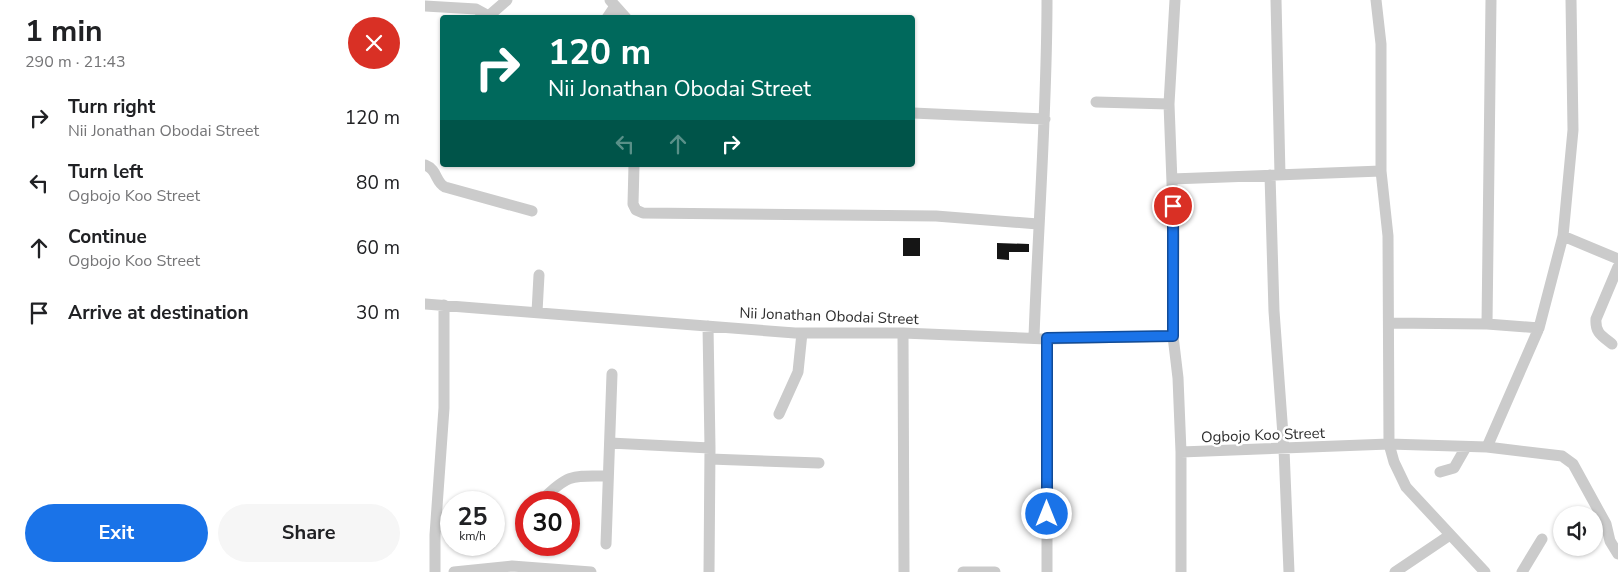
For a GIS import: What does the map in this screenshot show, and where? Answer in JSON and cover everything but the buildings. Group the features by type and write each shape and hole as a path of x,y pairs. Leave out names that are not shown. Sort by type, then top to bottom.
{"street":[{"path":"425,6 476,9 487,15 491,14 507,0"},
{"path":"1034,337 1038,224 1045,119 1047,0"},
{"path":"1175,0 1169,104 1172,179 1381,171"},
{"path":"1277,0 1274,311 1284,449 1289,572"},
{"path":"1376,0 1381,44 1381,171 1388,236 1389,444 1394,462 1406,488 1450,535 1475,568 1485,572"},
{"path":"1487,324 1491,0"},
{"path":"1487,447 1539,328 1563,236 1573,130 1571,0"},
{"path":"608,15 613,2"},
{"path":"613,2 624,15"},
{"path":"1095,102 1169,104"},
{"path":"915,112 1045,119"},
{"path":"425,165 435,171 441,185 445,187 532,211"},
{"path":"634,167 633,204 636,210 643,212 936,216 1038,224"},
{"name":"Ogbojo Koo Street","path":"1172,179 1174,235 1173,336 1178,378 1181,452 1389,444 1487,447 1562,456 1569,458 1573,464 1605,524 1610,541"},
{"path":"1563,236 1618,259"},
{"path":"1612,344 1599,334 1596,328 1596,320 1618,267"},
{"path":"537,312 539,275"},
{"name":"Nii Jonathan Obodai Street","path":"425,304 802,333 903,333 1047,338 1173,336"},
{"path":"435,572 435,534 444,408 444,305"},
{"path":"1389,323 1487,324 1539,328"},
{"path":"708,326 709,572"},
{"path":"779,414 798,372 802,333"},
{"path":"903,333 904,572"},
{"path":"1047,338 1047,572"},
{"path":"606,544 612,374"},
{"path":"610,444 819,463"},
{"path":"1440,472 1454,468 1466,447"},
{"path":"1181,452 1181,572"},
{"path":"551,491 562,480 579,476 608,476"},
{"path":"1618,532 1610,541 1618,554"},
{"path":"1395,572 1450,535"},
{"path":"1522,572 1543,539"},
{"path":"454,572 512,566 591,572"},
{"path":"963,572 995,572"}],"route":[{"path":"1047,514 1047,338 1173,336 1173,206"}]}
